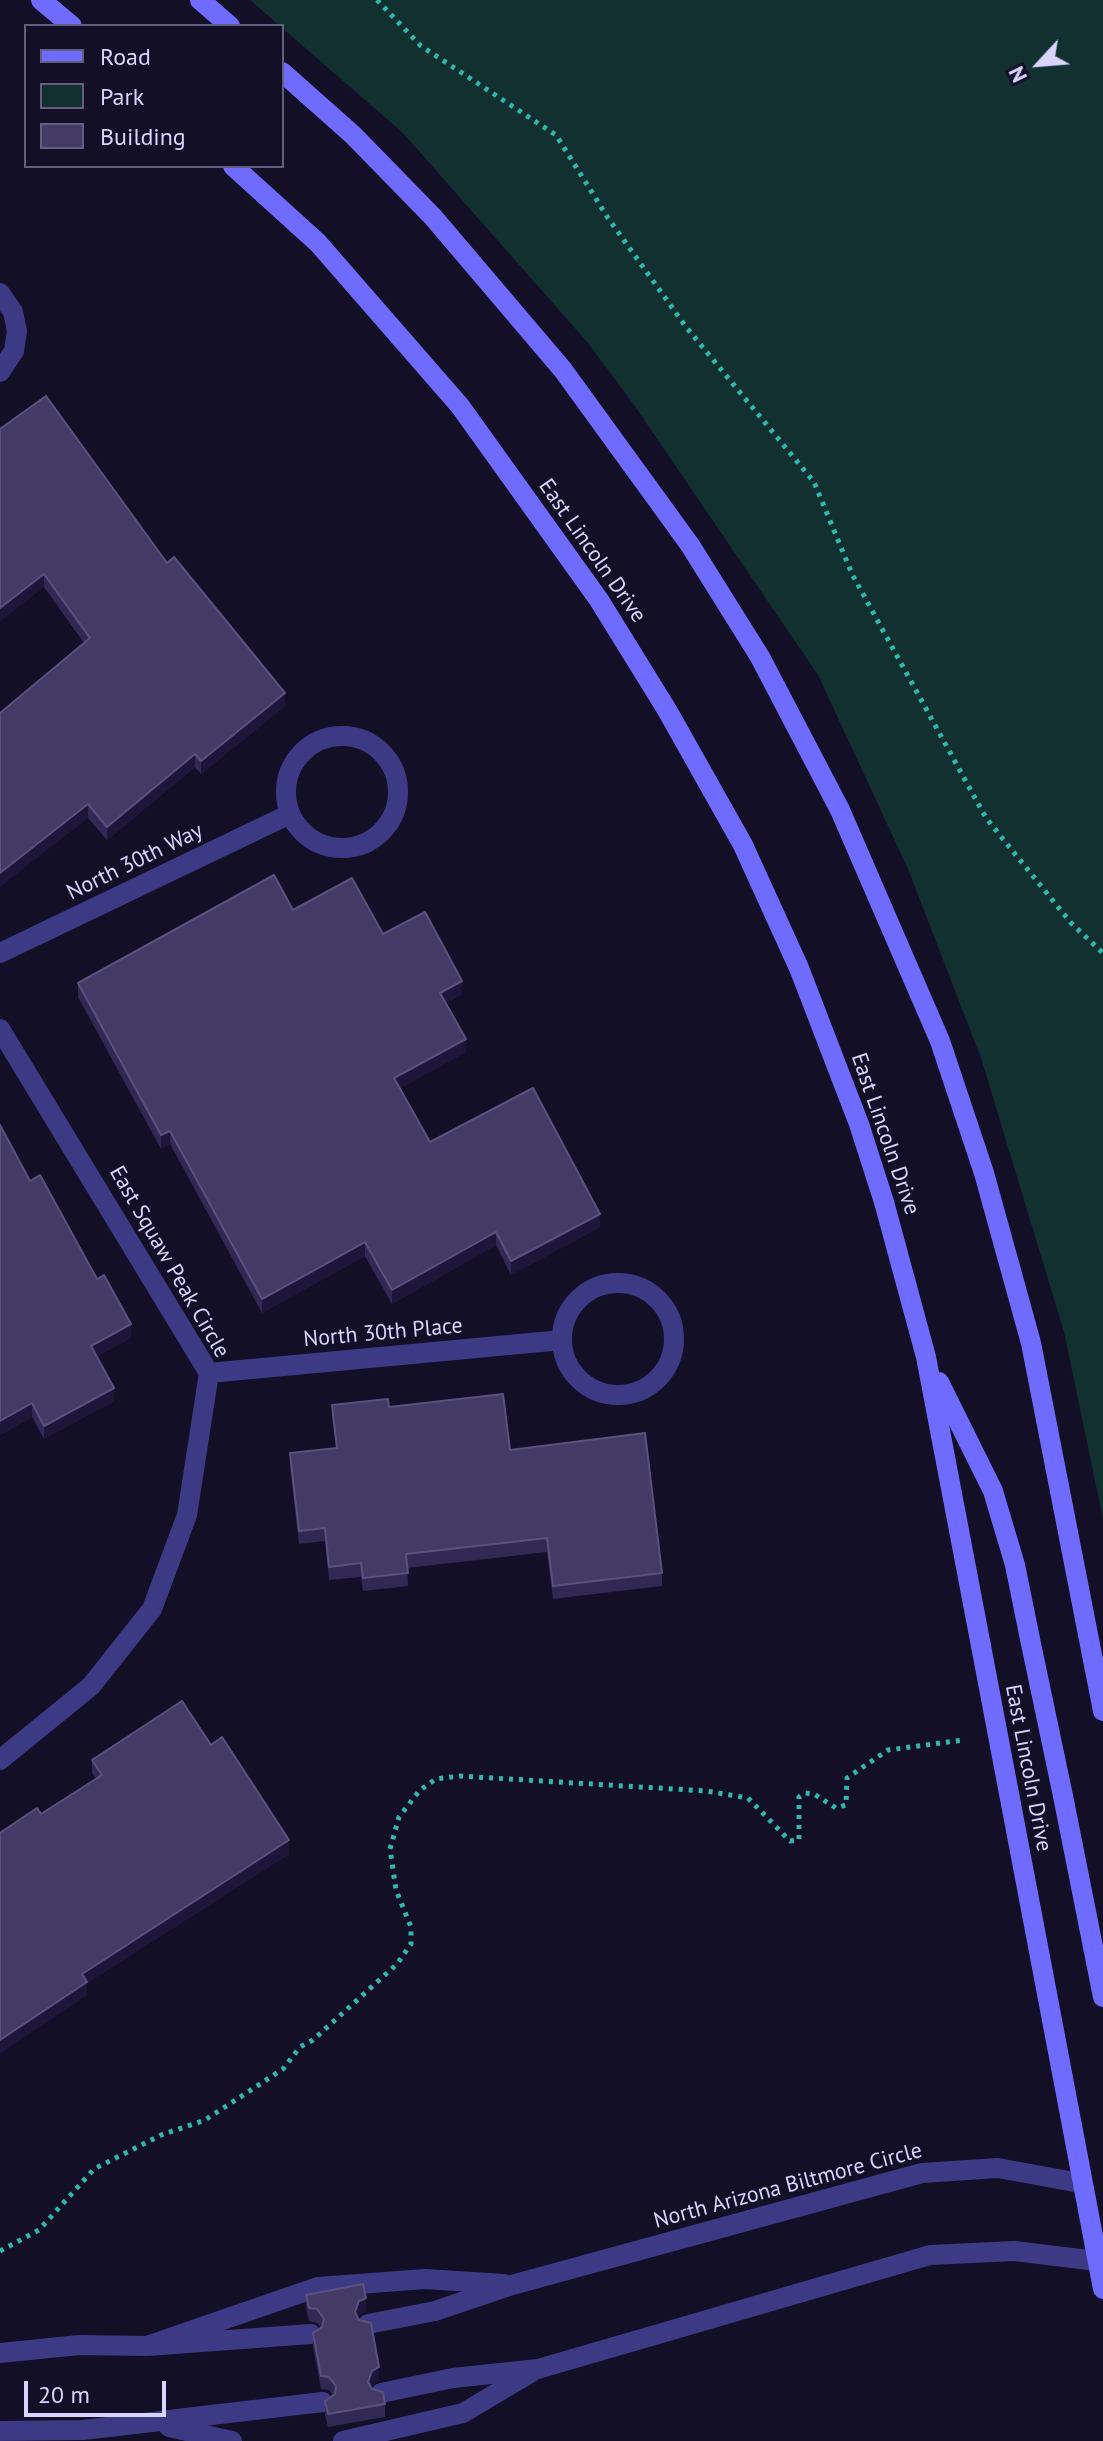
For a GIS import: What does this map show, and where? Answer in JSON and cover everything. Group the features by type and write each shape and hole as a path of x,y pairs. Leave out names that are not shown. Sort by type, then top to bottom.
{"main road":[{"path":"41,0 70,24"},
{"path":"200,0 228,24"},
{"path":"284,74 353,135 433,217 563,370 698,557 760,657 840,810 940,1041 984,1173 1031,1343 1103,1711"},
{"name":"East Lincoln Drive","path":"235,168 318,243 460,406 599,600 667,710 743,845 799,968 859,1124 926,1357 1080,2183 1103,2289"},
{"path":"926,1357 993,1491 1015,1565 1103,1997"},
{"path":"1080,2183 1103,2210"}],"street":[{"path":"0,293 13,312 17,331 14,351 0,372"},
{"path":"355,737 385,755 394,770 398,789 396,809 387,826 372,839 355,847 335,848 317,842 301,831 290,814 287,779 305,749 319,740 355,737"},
{"name":"North 30th Way","path":"0,953 290,814"},
{"name":"East Squaw Peak Circle","path":"0,1029 209,1373 187,1515 152,1609 91,1686 0,1760"},
{"path":"630,1284 660,1301 669,1315 674,1350 662,1374 641,1391 623,1396 605,1394 587,1387 574,1374 565,1358 562,1340 571,1308 583,1295 597,1287 630,1284"},
{"name":"North 30th Place","path":"209,1373 562,1340"},
{"name":"North Arizona Biltmore Circle","path":"368,2324 435,2311 512,2285 922,2173 998,2168 1080,2183"},
{"path":"381,2393 453,2378 538,2369 930,2255 1014,2251 1097,2261"},
{"name":"North Arizona Biltmore Circle","path":"147,2346 318,2287 425,2279 512,2285"},
{"name":"North Arizona Biltmore Circle","path":"0,2353 79,2345 147,2346 311,2334"},
{"path":"343,2441 463,2413 538,2369"},
{"path":"0,2431 83,2430 323,2402"},
{"path":"154,2423 232,2441"}],"path":[{"path":"377,0 421,46 556,135 608,218 686,327 814,482 852,574 986,818 1071,923 1103,953"},
{"path":"0,2251 39,2230 94,2169 161,2135 205,2120 283,2069 300,2047 313,2040 397,1964 411,1944 411,1927 396,1890 390,1849 399,1817 420,1790 436,1779 475,1777 706,1791 748,1798 790,1841 799,1840 799,1797 805,1793 814,1794 836,1808 846,1805 847,1778 888,1750 978,1738"}],"green space":[{"path":"250,0 1103,0 1103,1519 1064,1332 981,1058 908,869 818,675 632,402 588,343 403,133 284,30 284,24 278,24"}],"building":[{"path":"46,396 167,563 174,557 285,693 201,761 195,754 107,827 88,804 0,873 0,713 90,638 44,574 0,608 0,429"},
{"path":"274,875 293,910 352,878 383,934 425,912 462,981 440,993 466,1039 394,1078 430,1142 533,1088 600,1214 511,1261 496,1232 392,1290 365,1242 262,1299 170,1131 161,1135 78,983"},
{"path":"0,1125 30,1181 40,1175 97,1279 104,1275 131,1324 91,1346 114,1388 44,1426 32,1403 0,1421"},
{"path":"503,1394 510,1450 645,1433 662,1573 553,1586 547,1538 406,1554 408,1573 363,1578 361,1563 329,1567 325,1528 299,1531 290,1453 337,1448 332,1405 388,1399 389,1407"},
{"path":"182,1701 211,1745 222,1737 289,1840 82,1974 87,1982 0,2040 0,1833 37,1808 41,1814 102,1775 92,1760"},
{"path":"363,2284 366,2298 359,2301 355,2312 359,2320 371,2323 379,2367 372,2371 368,2382 372,2389 383,2392 385,2404 328,2414 325,2401 335,2394 336,2386 329,2377 321,2376 313,2333 322,2327 324,2319 317,2309 309,2308 306,2295"}]}
